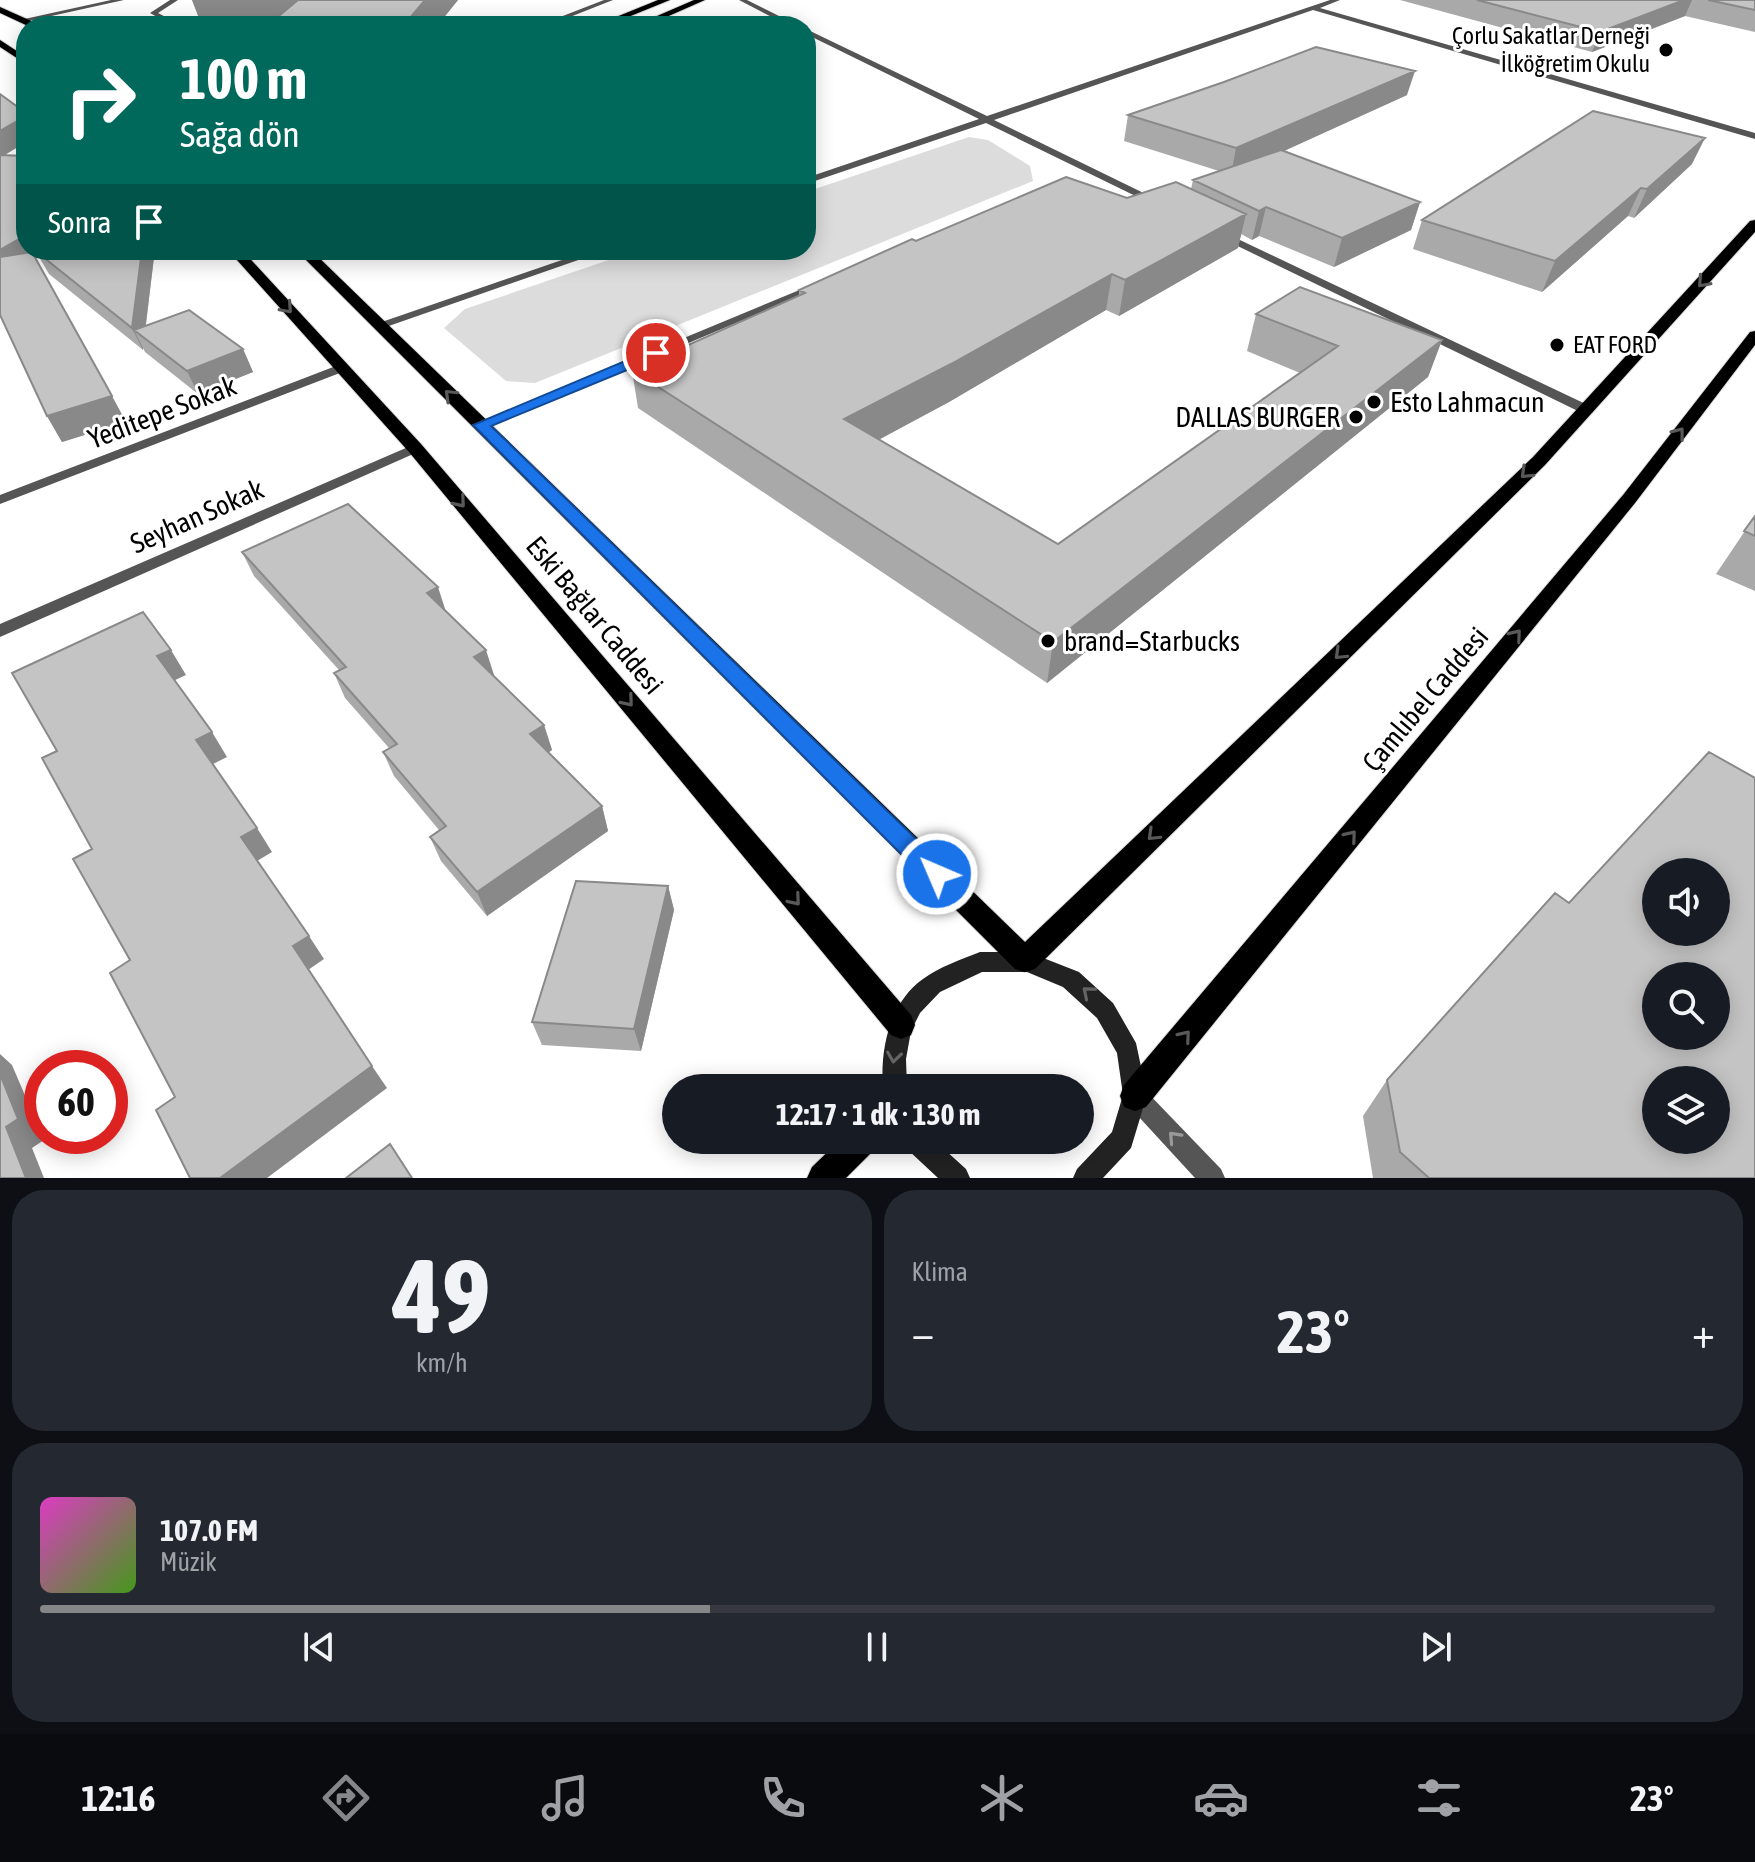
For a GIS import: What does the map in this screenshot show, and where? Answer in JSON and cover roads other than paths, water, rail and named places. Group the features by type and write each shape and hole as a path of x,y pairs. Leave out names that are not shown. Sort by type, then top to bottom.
{"main road":[{"path":"624,16 666,0"},
{"path":"662,16 701,0"},
{"path":"1025,960 1528,472 1755,224"},
{"name":"Eski Bağlar Caddesi","path":"244,260 415,448 901,1025"},
{"name":"Eski Bağlar Caddesi","path":"313,260 1025,960"},
{"name":"Çamlıbel Caddesi","path":"1135,1096 1629,499 1755,335"},
{"path":"893,1074 892,1064 901,1025 921,994 950,971 986,960 1025,960 1059,971 1091,992 1115,1021 1131,1057 1135,1096 1126,1133 1104,1165 1086,1178"},
{"path":"823,1178 848,1154"},
{"path":"931,1154 957,1178"}],"street":[{"path":"43,16 121,0"},
{"path":"159,16 153,13 175,0"},
{"path":"568,16 610,0"},
{"path":"742,0 775,16"},
{"path":"816,178 1337,0"},
{"path":"1316,9 1755,136"},
{"path":"816,36 1164,206"},
{"path":"1079,178 1094,172"},
{"path":"1206,227 1587,410"},
{"path":"379,325 572,260"},
{"path":"481,425 831,281"},
{"name":"Yeditepe Sokak","path":"0,500 341,368"},
{"name":"Seyhan Sokak","path":"0,631 415,448"},
{"path":"1135,1096 1212,1178"}],"place":[{"name":"Çorlu Sakatlar Derneği İlköğretim Okulu","path":"1666,50"},
{"name":"EAT FORD","path":"1557,345"},
{"name":"Esto Lahmacun","path":"1374,402"},
{"name":"DALLAS BURGER","path":"1356,417"},
{"name":"brand=Starbucks","path":"1048,641"}]}
